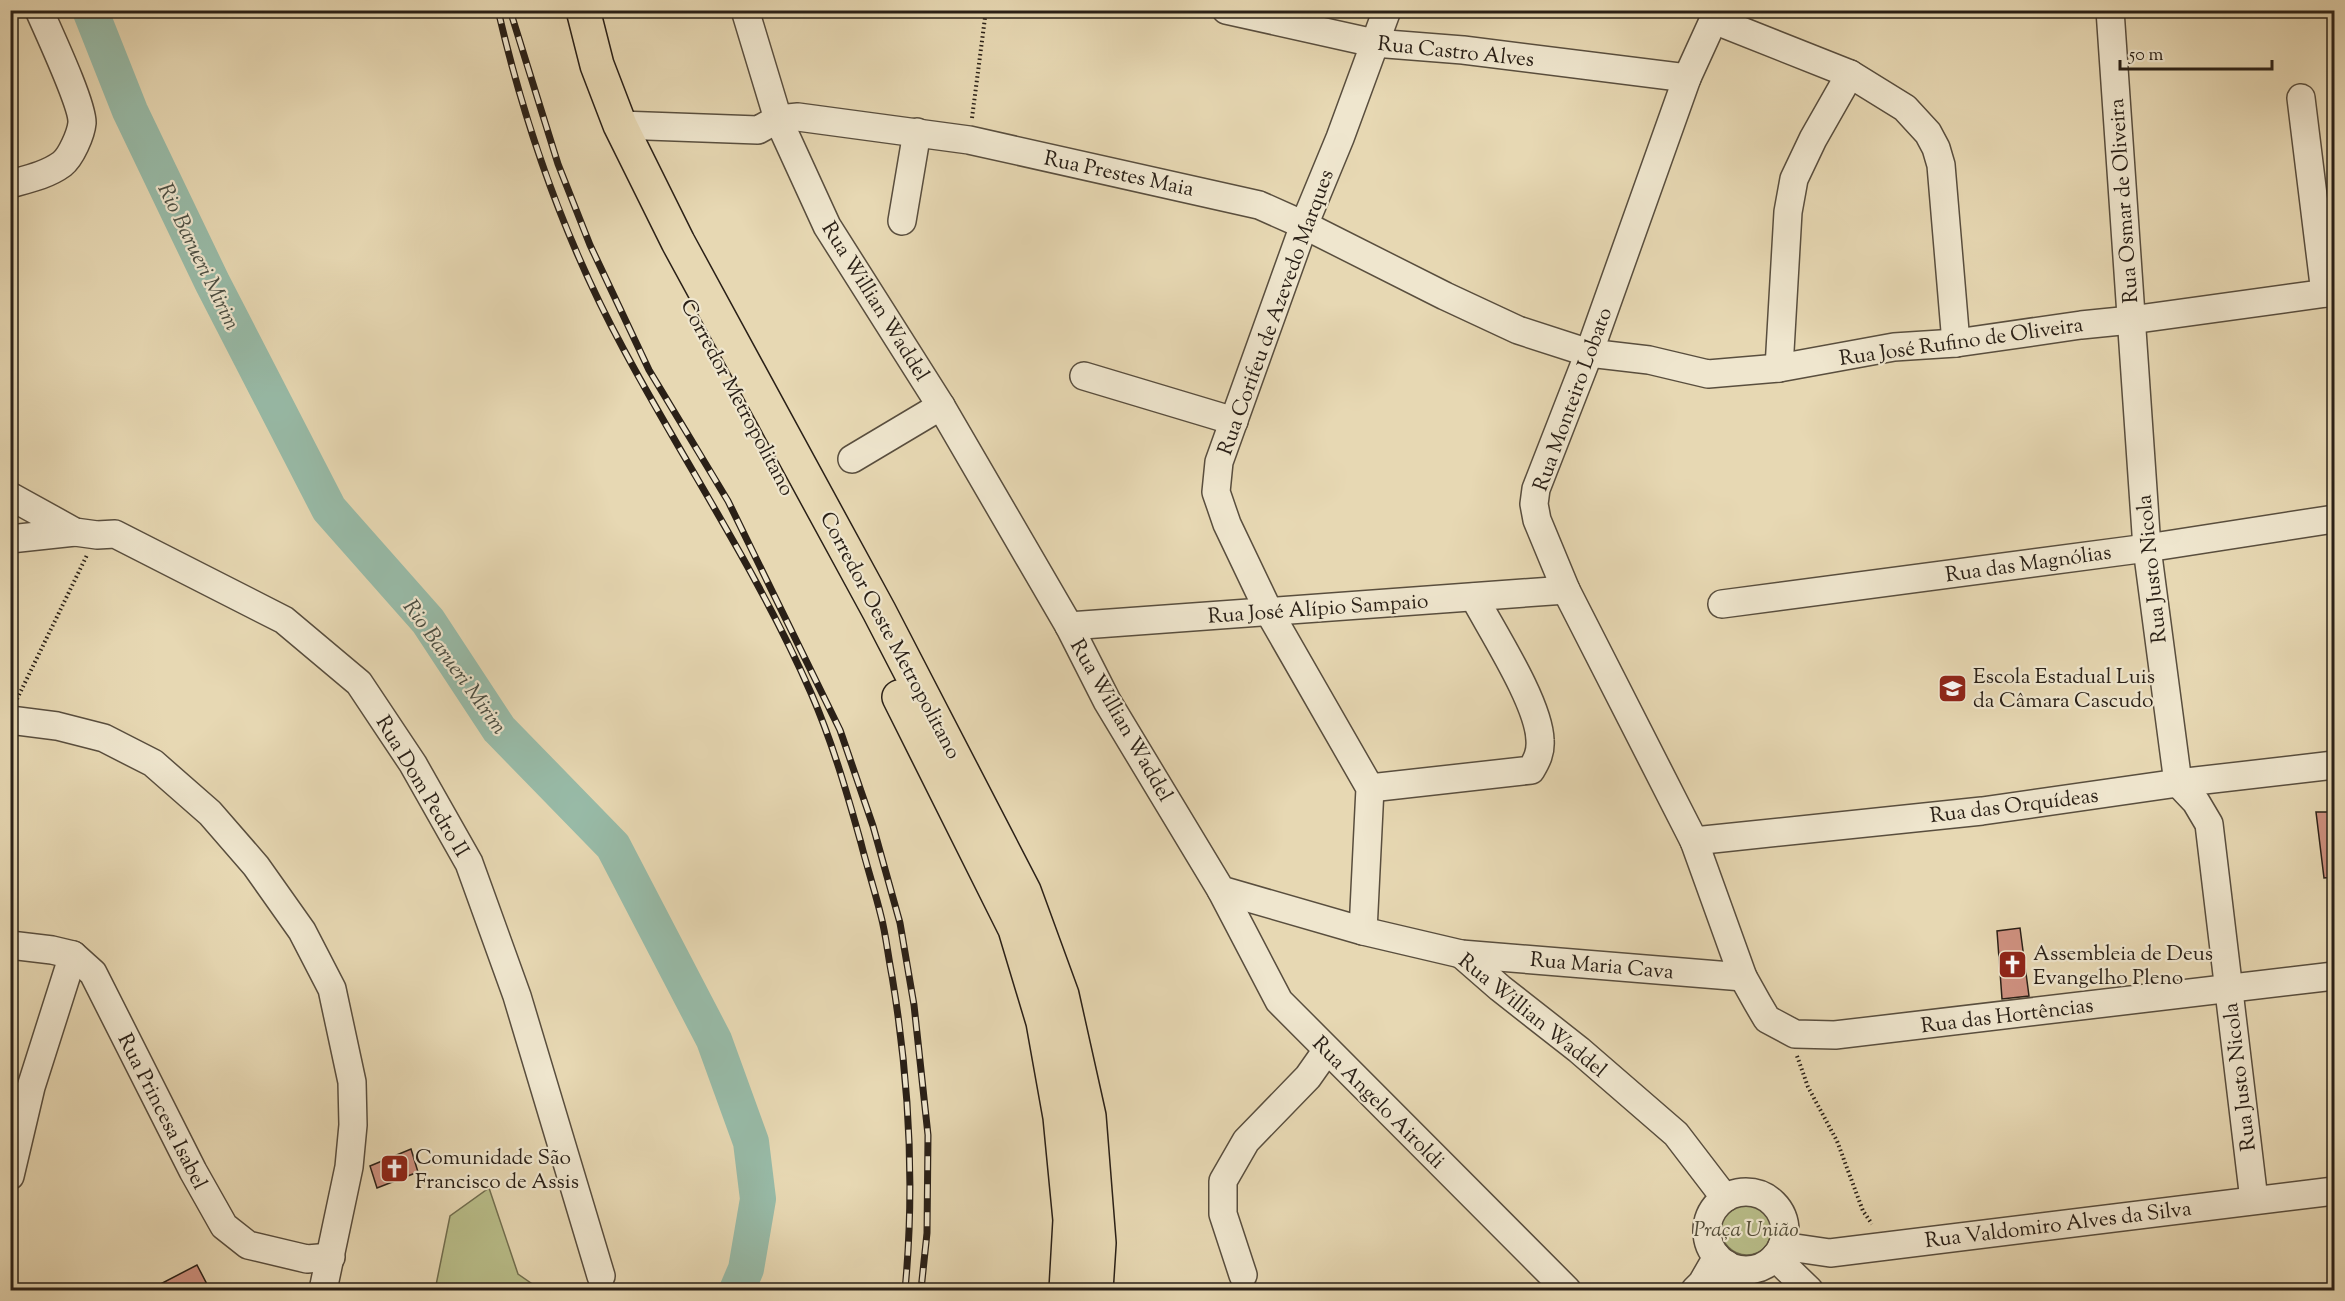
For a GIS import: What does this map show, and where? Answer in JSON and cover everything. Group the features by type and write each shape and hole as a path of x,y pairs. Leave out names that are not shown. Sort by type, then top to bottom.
{"main road":[{"name":"Corredor Metropolitano","path":"560,10 577,68 604,141 662,258 871,643 1015,929 1043,1022 1060,1117 1070,1220 1066,1290"},
{"path":"565,10 597,96 620,125"},
{"name":"Corredor Oeste Metropolitano","path":"583,10 597,65 620,125 678,242 879,611 1024,891 1062,995 1089,1116 1099,1243 1096,1290"}],"street":[{"path":"10,184 41,176 64,163 76,143 82,122 76,98 39,10"},
{"name":"Rua Willian Waddel","path":"745,10 778,119 827,226 941,406 1069,626 1107,701 1221,890 1363,931 1461,954 1579,1050 1676,1134 1725,1198"},
{"name":"Rua Castro Alves","path":"1226,10 1374,43 1463,50 1687,78"},
{"name":"Rua Corifeu de Azevedo Marques","path":"1370,788 1269,612 1227,524 1216,492 1219,462 1304,225 1340,138 1387,10"},
{"name":"Rua Osmar de Oliveira","path":"2110,10 2131,320"},
{"path":"1716,15 1850,74 1905,108 1928,133 1941,165 1956,343"},
{"name":"Rua Monteiro Lobato","path":"1716,15 1687,78 1589,353 1536,489 1534,504 1536,520 1566,590 1694,841 1743,977"},
{"path":"1779,368 1788,212 1794,179 1813,139 1850,74"},
{"path":"2301,98 2330,293"},
{"name":"Rua Prestes Maia","path":"620,125 758,130 778,119 798,117 969,140 1218,195 1266,207 1507,325 1589,353"},
{"path":"902,221 917,132"},
{"name":"Rua José Rufino de Oliveira","path":"1589,353 1649,360 1708,374 1779,368 1894,347 1956,343 2081,324 2131,320 2330,293"},
{"name":"Rua Justo Nicola","path":"2131,320 2146,548 2178,783 2196,802 2209,824 2254,1200"},
{"path":"1083,376 1234,422"},
{"path":"852,459 941,406"},
{"name":"Rua Dom Pedro II","path":"10,496 86,533 115,534 284,620 359,683 412,764 469,863 517,996 601,1276"},
{"name":"Rua das Magnólias","path":"1722,604 2146,548 2334,519"},
{"path":"10,539 86,533"},
{"name":"Rua José Alípio Sampaio","path":"1069,626 1566,590"},
{"path":"1363,931 1370,788 1531,770 1539,758 1540,738 1530,700 1474,597"},
{"path":"13,711 57,726 104,738 153,763 210,813 256,866 302,931 332,989 352,1082 353,1125 349,1167 323,1290"},
{"name":"Rua das Orquídeas","path":"1694,841 1982,811 2178,783 2334,765"},
{"name":"Rua Angelo Airoldi","path":"1221,890 1279,1001 1567,1290"},
{"path":"10,945 41,948 74,955 21,1087 10,1176"},
{"name":"Rua Maria Cava","path":"1461,954 1743,977"},
{"name":"Rua Princesa Isabel","path":"74,955 93,973 193,1172 224,1227 248,1245 307,1259 331,1257"},
{"name":"Rua das Hortências","path":"1743,977 1767,1019 1795,1034 1834,1035 2334,976"},
{"path":"1243,1275 1223,1214 1223,1181 1246,1141 1308,1077 1327,1050"},
{"name":"Rua Valdomiro Alves da Silva","path":"1778,1251 1830,1253 2334,1191"},
{"path":"1695,1290 1723,1270 1759,1267 1778,1251 1785,1234 1784,1222 1779,1210 1761,1195 1749,1192 1737,1193 1725,1198 1711,1215 1708,1237 1723,1270"},
{"path":"1778,1251 1809,1290"}],"path":[{"path":"969,140 986,10"},
{"path":"13,711 86,533"},
{"path":"1795,1034 1794,1046 1808,1087 1837,1141 1863,1210 1885,1245"}],"green space":[{"path":"489,1188 518,1274 541,1290 435,1290 450,1216"},
{"name":"Praça União","path":"1742,1203 1752,1203 1762,1207 1769,1214 1773,1229 1769,1244 1762,1251 1752,1255 1742,1255 1732,1251 1725,1244 1721,1234 1721,1224 1725,1214 1732,1207"}],"building":[{"path":"2316,812 2334,812 2334,877 2324,878"},
{"name":"Assembleia de Deus Evangelho Pleno","path":"2020,928 2029,996 2002,999 1997,931"},
{"name":"Comunidade São Francisco de Assis","path":"411,1149 418,1172 377,1188 370,1166"},
{"path":"197,1265 210,1290 149,1290"}],"waterway":[{"name":"Rio Barueri Mirim","path":"90,10 130,111 212,282 329,509 428,621 499,729 613,846 714,1040 751,1142 758,1199 746,1269 737,1290"}],"railway":[{"path":"498,10 535,141 584,269 624,350 769,605 811,693 839,767 883,923 903,1054 910,1172 905,1290"},
{"path":"510,10 558,164 590,245 649,370 728,501 840,730 873,826 900,923 914,1005 928,1135 927,1233 921,1290"}],"place":[{"name":"Escola Estadual Luis da Câmara Cascudo","path":"1952,688"},
{"name":"Assembleia de Deus Evangelho Pleno","path":"2012,965"},
{"name":"Comunidade São Francisco de Assis","path":"394,1169"}]}
